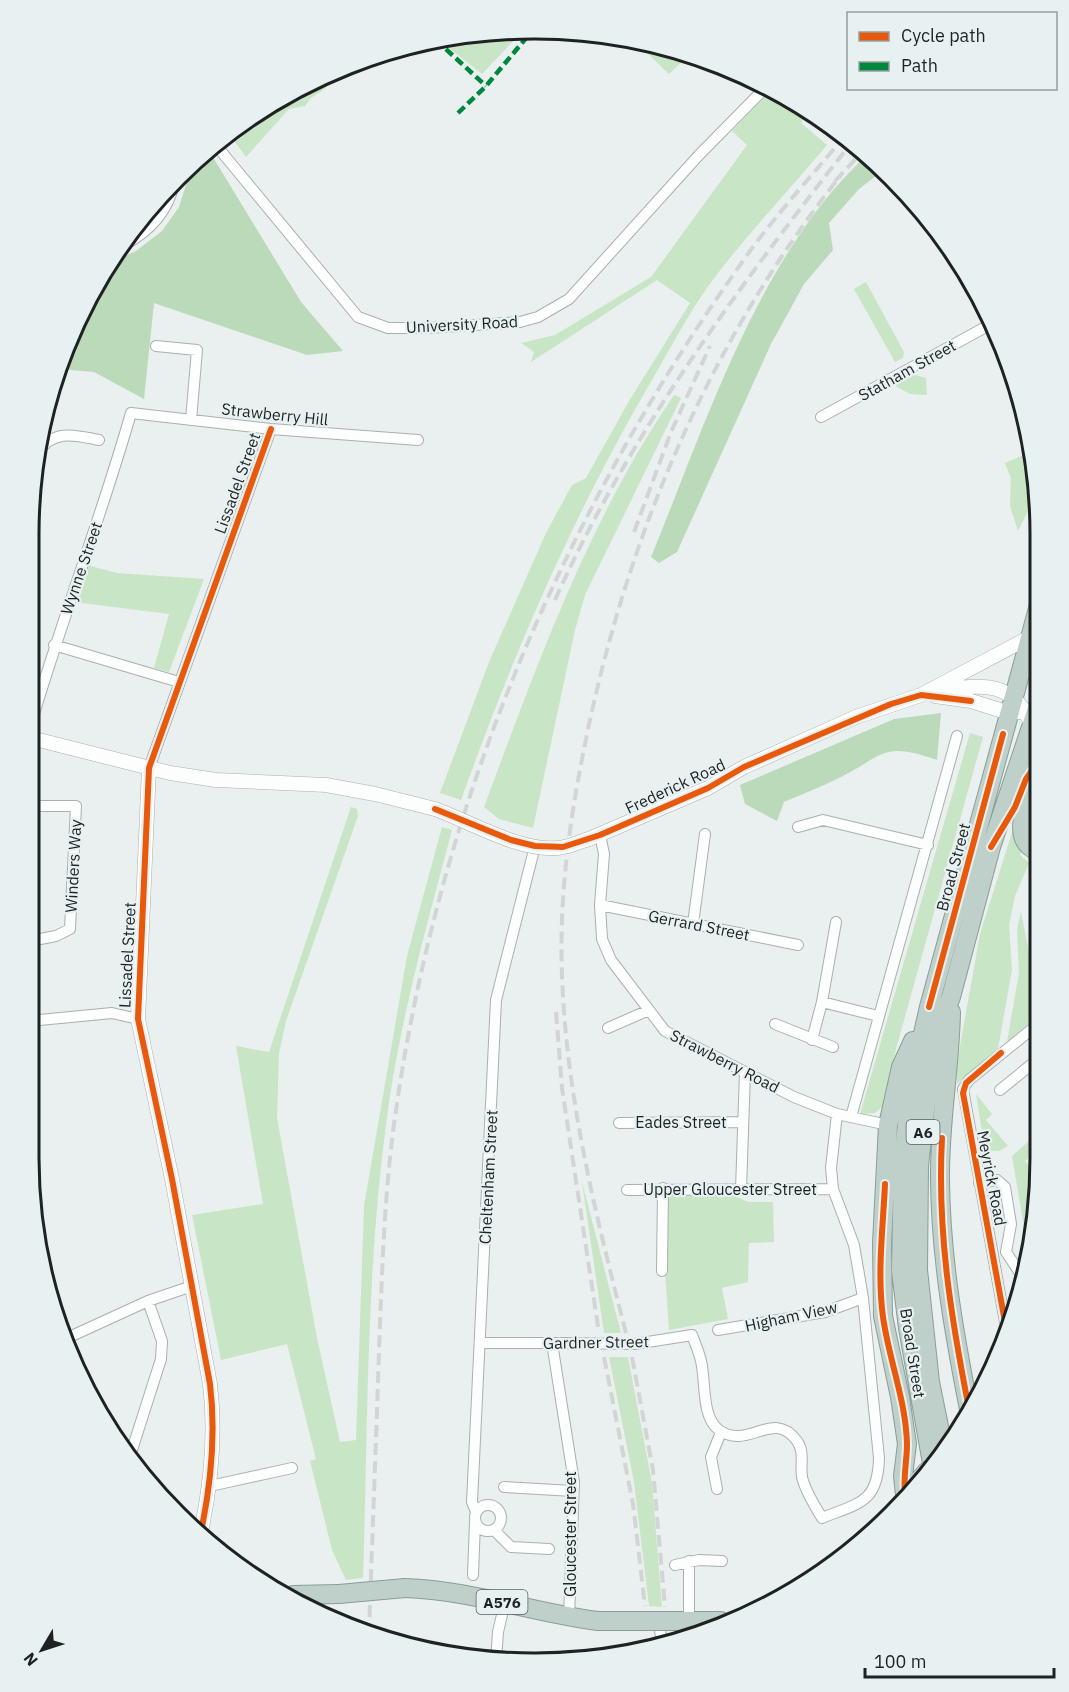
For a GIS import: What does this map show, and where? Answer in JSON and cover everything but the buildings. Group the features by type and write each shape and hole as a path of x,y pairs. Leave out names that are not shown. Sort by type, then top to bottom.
{"highway":[{"name":"Broad Street","path":"930,1456 908,1328 901,1271 903,1163 911,1086 929,1008 1022,706 1030,636"},
{"name":"Broad Street","path":"1022,706 1030,723"},
{"name":"Broad Street","path":"942,1439 930,1382 921,1317 918,1270 920,1166 928,1085 937,1033 951,997 991,847 1030,733"},
{"path":"991,847 1015,807 1030,773"},
{"path":"1030,797 1021,833 1025,842 1030,845"},
{"path":"951,997 950,1063 939,1179 943,1258 951,1326 967,1400"},
{"path":"904,1487 903,1476 907,1444 883,1316 882,1243 888,1125 902,1067 929,1008"},
{"name":"A576","path":"302,1595 405,1588 505,1602 569,1618 598,1621 709,1621"}],"main road":[{"name":"Frederick Road","path":"39,740 149,768 216,780 326,785 363,791 435,809 511,840 557,848 595,837 708,788 744,767 856,717 921,695 1030,636"},
{"path":"921,695 978,685 1022,706"},
{"path":"921,695 1022,706"},
{"name":"Lissadel Street","path":"149,768 138,1019 207,1356 213,1405 210,1486 202,1525"}],"street":[{"name":"University Road","path":"221,151 358,317 388,328 462,328 520,322 538,317 569,299 699,155 759,93"},
{"path":"140,235 149,229 162,214 170,200"},
{"name":"Statham Street","path":"821,417 984,328"},
{"path":"156,346 197,350 191,420"},
{"name":"Strawberry Hill","path":"130,413 271,429 418,440"},
{"name":"Wynne Street","path":"39,697 54,645 113,475 130,413"},
{"name":"Lissadel Street","path":"149,768 271,429"},
{"path":"48,441 60,434 99,440"},
{"path":"54,645 179,682"},
{"name":"Broad Street","path":"851,1117 957,736"},
{"name":"Winders Way","path":"39,806 76,806 70,929 56,936 39,939"},
{"path":"798,827 823,820 928,845"},
{"path":"693,924 705,834"},
{"name":"Strawberry Road","path":"595,837 604,854 600,905 602,939 610,960 665,1031 745,1072 837,1114 888,1125"},
{"name":"Cheltenham Street","path":"472,1575 475,1517 472,1502 496,1000 535,846"},
{"name":"Gerrard Street","path":"600,905 798,945"},
{"path":"812,1040 822,1002 836,922"},
{"path":"822,1002 878,1016"},
{"path":"608,1028 649,1010"},
{"path":"39,1020 112,1013 138,1019"},
{"path":"775,1024 833,1047"},
{"name":"Meyrick Road","path":"1004,1317 963,1097 964,1086 1030,1031"},
{"path":"1000,1090 1030,1065"},
{"path":"741,1189 745,1072"},
{"path":"717,1489 711,1457 721,1432 728,1436 741,1438 772,1427 788,1431 799,1443 802,1454 802,1476 822,1518 866,1499 872,1494 878,1480 879,1458 854,1245 833,1189 831,1168 837,1114"},
{"name":"Eades Street","path":"619,1122 743,1122"},
{"path":"979,1183 997,1180 1005,1187 1011,1224 1006,1252 1017,1268"},
{"path":"662,1271 663,1188"},
{"name":"Upper Gloucester Street","path":"627,1190 663,1188 833,1189"},
{"path":"72,1335 148,1301 192,1286"},
{"name":"Higham View","path":"718,1330 825,1312 862,1298"},
{"path":"133,1447 161,1359 162,1341 148,1301"},
{"path":"737,1315 739,1327"},
{"name":"Gardner Street","path":"480,1343 635,1344 692,1335 701,1360 709,1418 721,1432"},
{"name":"Gloucester Street","path":"556,1343 573,1491 569,1618"},
{"path":"210,1486 292,1468"},
{"path":"504,1487 573,1491"},
{"path":"494,1530 501,1516 495,1507 484,1505 475,1517 482,1530 494,1530 511,1547 549,1549"},
{"path":"668,1634 675,1621 689,1561"},
{"path":"675,1565 689,1561 722,1561"},
{"path":"497,1651 498,1632 505,1602"}],"green space":[{"path":"515,40 482,74 448,47"},
{"path":"646,52 682,62 669,74"},
{"path":"328,84 305,106 289,109 246,157 234,140 287,105"},
{"path":"765,96 804,119 801,123 827,145 731,257 689,316 591,491 522,643 461,800 440,793 489,662 546,533 572,485 586,478 629,401 690,303 657,280 531,362 534,352 521,343 555,335 651,277 747,145 732,131"},
{"path":"213,158 301,302 343,351 307,355 154,303 144,399 94,372 67,370 90,315 123,259 162,231 179,207 187,181"},
{"path":"861,162 876,176 859,189 829,223 833,250 804,284 771,344 677,552 659,563 651,557 739,344 765,292 795,242 828,196"},
{"path":"866,282 904,352 903,358 895,362 854,289"},
{"path":"912,374 926,378 927,395 910,394 894,385"},
{"path":"674,395 681,398 585,595 575,630 533,828 499,819 484,807 545,647 590,543 615,493 643,443"},
{"path":"1023,455 1029,509 1018,531 1010,506 1011,478 1005,463"},
{"path":"87,565 117,573 204,579 169,672 154,668 169,614 74,602"},
{"path":"941,713 937,760 905,752 885,753 839,778 784,802 777,821 745,804 740,785 894,719"},
{"path":"970,733 983,737 896,1049 884,1105 875,1113 860,1114"},
{"path":"351,807 357,809 358,816 286,1021 279,1053 277,1118 317,1338 340,1442 356,1440 364,1206 407,956 442,827 452,830 424,937 392,1080 380,1174 371,1289 363,1578 346,1580 332,1550 310,1461 316,1459 287,1344 221,1360 192,1215 263,1204 236,1046 269,1052"},
{"path":"1013,829 1022,850 1020,855 1029,863 1015,896 1009,925 1012,970 998,1049 957,1084 957,1063 980,934"},
{"path":"1021,912 1030,957 1030,1022 1007,1042 1019,973 1017,929"},
{"path":"976,1094 992,1114 986,1120 1008,1146 999,1151 990,1151 984,1145"},
{"path":"1030,1140 1030,1157 1025,1161 1030,1166 1025,1227 1024,1227 1012,1156"},
{"path":"582,1182 621,1333 604,1333"},
{"path":"731,1194 748,1202 773,1202 774,1242 749,1243 748,1282 722,1288 728,1319 669,1330 665,1270 667,1196"},
{"path":"609,1357 628,1357 652,1483 662,1607 649,1606 634,1482"}],"railway":[{"path":"369,1625 382,1263 391,1146 415,1003 442,890 475,780 516,672 562,567 615,464 674,365 738,268 776,217 839,143"},
{"path":"555,600 584,539 617,479 689,362 728,306 846,150"},
{"path":"835,181 856,158"},
{"path":"626,1333 584,1156 569,1066 565,1020 561,947 562,918 570,833 584,749 601,671 623,595 678,446 712,375 751,305 794,239 841,175"},
{"path":"634,532 671,432 710,346"},
{"path":"556,1012 562,1088 599,1333"},
{"path":"604,1357 633,1504 645,1606"},
{"path":"632,1357 653,1470 665,1607"}],"marked path":[{"path":"458,113 486,86 525,39"},
{"path":"444,48 486,86"}],"cycle path":[{"path":"202,1525 212,1458 213,1421 210,1384 172,1179 138,1019 149,768 271,429"},
{"path":"435,809 511,840 535,846 563,847 600,835 708,788 744,767 891,704 921,695 971,701"},
{"path":"929,1007 1003,734"},
{"path":"991,847 1015,807 1030,773"},
{"path":"1001,1053 966,1083 963,1093 1004,1317"},
{"path":"942,1138 942,1207 947,1274 967,1399"},
{"path":"885,1184 881,1301 906,1428 904,1487"}]}
